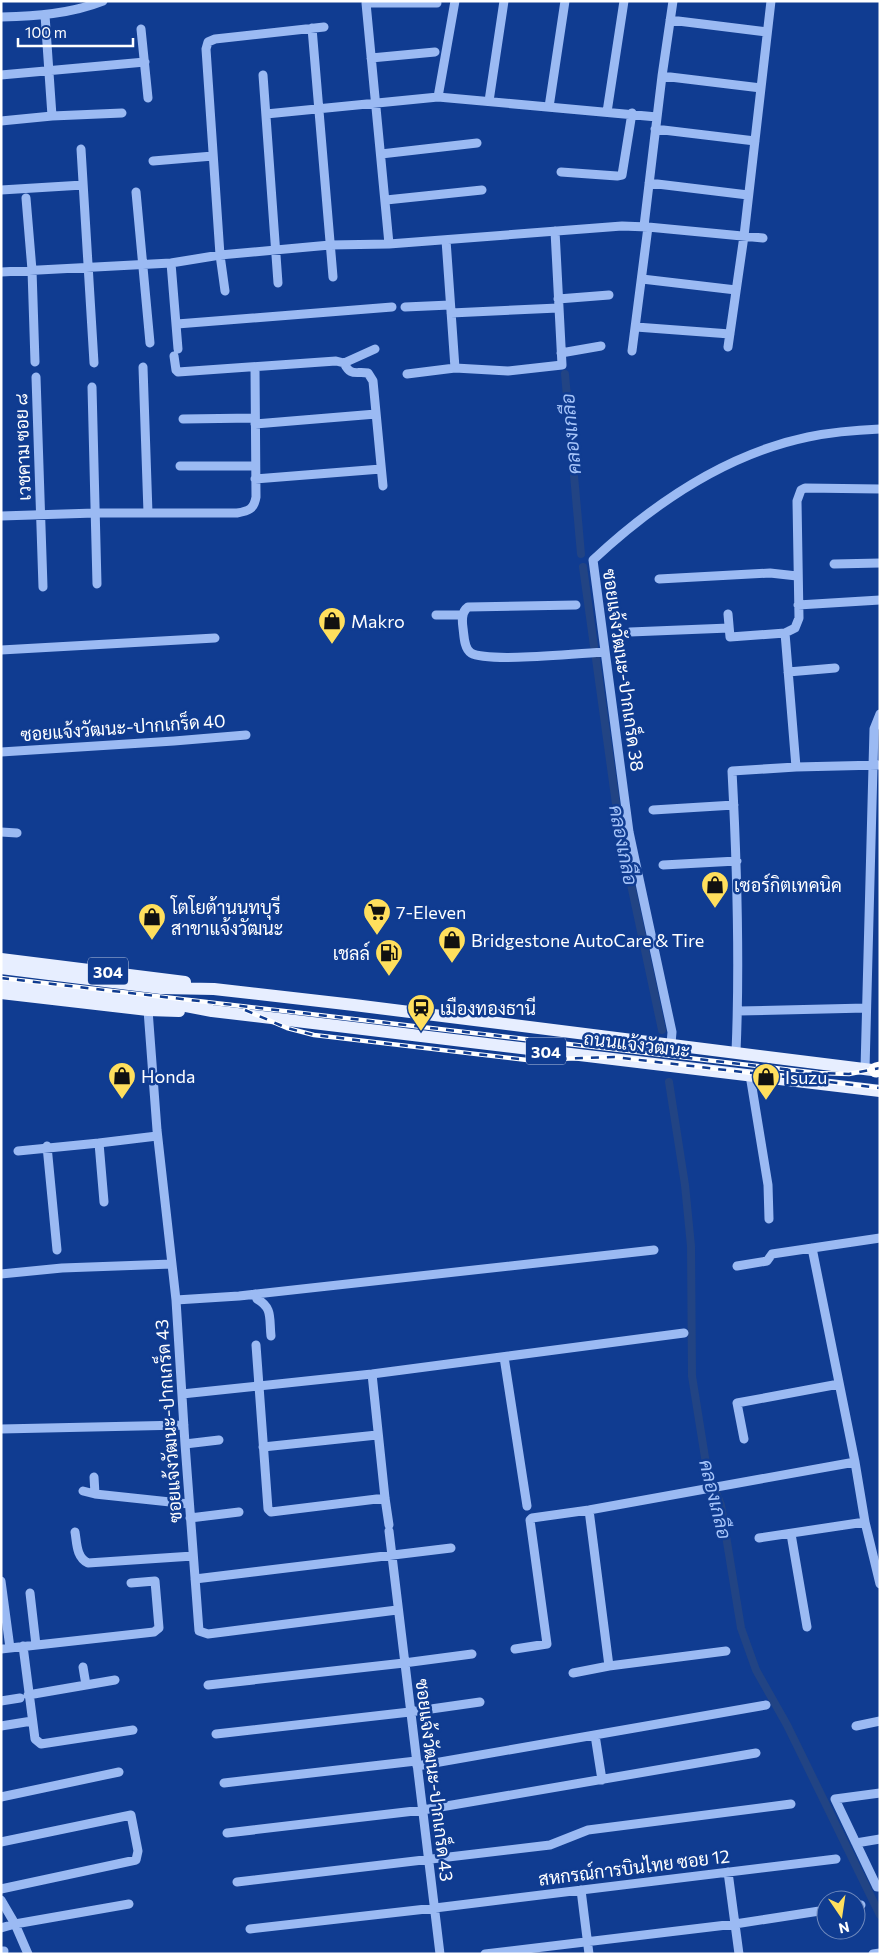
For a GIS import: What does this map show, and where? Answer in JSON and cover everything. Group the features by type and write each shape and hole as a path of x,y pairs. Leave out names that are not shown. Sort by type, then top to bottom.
{"main road":[{"name":"ถนนแจ้งวัฒนะ","path":"1,958 148,976 189,983 214,990"},
{"name":"ถนนแจ้งวัฒนะ","path":"1,968 162,988 214,990 875,1070"},
{"name":"ถนนแจ้งวัฒนะ","path":"1,984 160,1001 212,1011 880,1091"},
{"name":"ถนนแจ้งวัฒนะ","path":"1,993 148,1010 212,1011"}],"street":[{"path":"1,17 45,15 71,11 103,1"},
{"path":"438,97 455,1"},
{"path":"489,101 504,1"},
{"path":"549,107 564,1"},
{"path":"607,112 624,1"},
{"path":"632,351 642,280 655,129 673,1"},
{"path":"728,347 744,236 771,1"},
{"path":"389,244 386,200 374,103 366,3 436,3"},
{"path":"45,15 52,116"},
{"path":"670,20 767,32"},
{"path":"225,291 220,254 213,156 206,48 208,42 215,39 324,27"},
{"path":"312,28 333,277"},
{"path":"141,29 148,98"},
{"path":"370,58 435,52"},
{"path":"1,75 145,62"},
{"path":"263,75 278,283"},
{"path":"662,76 761,88"},
{"path":"266,114 438,97 657,117"},
{"path":"1,121 52,116 122,113"},
{"path":"562,172 622,175 632,114"},
{"path":"655,129 755,141"},
{"path":"381,154 477,142"},
{"path":"81,149 94,362"},
{"path":"154,161 213,156"},
{"path":"649,183 748,195"},
{"path":"1,190 83,185"},
{"path":"386,200 482,190"},
{"path":"136,192 150,343"},
{"path":"26,198 32,270 36,362"},
{"path":"1,272 171,262 220,254 330,245 389,244 622,226 646,226 762,238"},
{"path":"407,374 455,368 508,371 562,364 555,231"},
{"path":"446,240 455,368"},
{"path":"171,262 177,324 175,369 178,372 336,361 344,363 375,349"},
{"path":"642,280 736,290"},
{"path":"405,307 451,309 558,304 609,294"},
{"path":"177,324 392,307"},
{"path":"636,328 730,334"},
{"path":"562,353 602,346"},
{"path":"344,363 348,370 353,373 368,372 371,376 383,486"},
{"path":"143,367 148,513"},
{"path":"1,516 95,513 237,513 250,510 254,505 255,478 255,368"},
{"name":"เวชคาม ซอย ๘","path":"36,377 43,588"},
{"path":"92,387 97,584"},
{"path":"183,419 255,421 376,414"},
{"name":"ซอยแจ้งวัฒนะ-ปากเกร็ด 38","path":"671,1044 672,1032 629,832 593,560 624,530 694,483 729,464 763,450 807,437 846,431 880,429"},
{"path":"180,466 255,466"},
{"path":"255,478 381,469"},
{"path":"728,614 730,638 785,633 795,628 799,618 797,501 801,490 805,488 880,489"},
{"path":"834,564 880,563"},
{"path":"659,579 770,573 797,576"},
{"path":"798,605 880,600"},
{"path":"576,605 468,607 463,615 462,627 466,648 471,653 486,657 534,657 605,652"},
{"path":"436,615 463,615"},
{"path":"630,632 729,628"},
{"path":"785,633 796,767"},
{"path":"1,650 216,638"},
{"path":"788,672 835,668"},
{"path":"875,1070 866,1008 869,898 876,818 874,729 880,714"},
{"name":"ซอยแจ้งวัฒนะ-ปากเกร็ด 40","path":"1,752 246,735"},
{"path":"736,1052 738,1011 737,861 732,771 796,767 876,766"},
{"path":"653,810 734,805"},
{"path":"1,832 17,833"},
{"path":"663,865 737,861"},
{"path":"869,898 880,897"},
{"path":"738,1011 866,1008"},
{"name":"ซอยแจ้งวัฒนะ-ปากเกร็ด 43","path":"148,1010 157,1136 176,1300 199,1631 208,1634 397,1610"},
{"path":"750,1075 768,1185 769,1219"},
{"path":"18,1151 47,1146 99,1143 157,1136"},
{"path":"99,1143 104,1202"},
{"path":"47,1146 57,1250"},
{"path":"737,1266 767,1261 772,1254 880,1238"},
{"path":"812,1248 840,1384 865,1522 880,1584"},
{"path":"176,1300 255,1294 654,1250"},
{"path":"1,1274 62,1268 172,1264"},
{"path":"255,1294 268,1308 271,1336"},
{"path":"182,1394 372,1374 684,1333"},
{"path":"256,1345 268,1509 271,1512 384,1498"},
{"path":"504,1357 527,1506"},
{"name":"ซอยแจ้งวัฒนะ-ปากเกร็ด 43","path":"372,1374 397,1610 440,1954"},
{"path":"744,1439 737,1403 840,1384"},
{"path":"1,1429 184,1425"},
{"path":"263,1447 377,1435"},
{"path":"185,1444 219,1440"},
{"path":"515,1649 547,1644 530,1520 532,1518 589,1510 855,1462"},
{"path":"94,1477 95,1494"},
{"path":"83,1491 95,1494 189,1504"},
{"path":"589,1510 609,1666"},
{"path":"190,1518 239,1512"},
{"path":"759,1538 865,1522"},
{"path":"75,1532 78,1551 82,1560 88,1563 193,1556"},
{"path":"791,1534 807,1627"},
{"path":"195,1579 451,1548"},
{"path":"1,1581 6,1649 154,1632 158,1628 155,1581 131,1583"},
{"path":"30,1593 36,1645"},
{"path":"23,1646 24,1697 32,1721 35,1739 41,1744 133,1730"},
{"path":"573,1672 726,1651"},
{"path":"208,1686 404,1664 472,1654"},
{"path":"83,1667 86,1685"},
{"path":"1,1701 115,1680"},
{"path":"216,1734 410,1712 480,1702"},
{"path":"224,1783 417,1763 595,1735 766,1704"},
{"path":"1,1726 32,1721"},
{"path":"856,1726 880,1721"},
{"path":"595,1735 602,1780"},
{"path":"228,1833 423,1810 756,1753"},
{"path":"1,1797 119,1772"},
{"path":"880,1793 835,1799 877,1887 880,1887"},
{"path":"238,1882 550,1845 588,1830 791,1804"},
{"path":"1,1842 130,1815 138,1851 136,1860 1,1890"},
{"path":"856,1843 880,1839"},
{"name":"สหกรณ์การบินไทย ซอย 12","path":"250,1929 836,1859"},
{"path":"728,1872 739,1954"},
{"path":"581,1890 589,1954"},
{"path":"1,1900 15,1924 28,1954"},
{"path":"1,1928 130,1904"},
{"path":"485,1954 735,1924 816,1912"},
{"path":"873,1954 880,1953"}],"waterway":[{"name":"คลองเกลือ","path":"565,374 581,554"},
{"name":"คลองเกลือ","path":"583,567 594,646"},
{"name":"คลองเกลือ","path":"596,659 620,833 662,1030"},
{"name":"คลองเกลือ","path":"669,1082 685,1185 691,1246 692,1376 707,1470 721,1505 741,1628 756,1670 787,1725 880,1915"}],"railway":[{"path":"1,978 818,1073 849,1074 880,1068"},
{"path":"245,1010 287,1028 314,1035 527,1060 614,1057 880,1088"}],"place":[{"name":"Makro","path":"332,645"},
{"name":"เซอร์กิตเทคนิค","path":"715,909"},
{"name":"7-Eleven","path":"377,936"},
{"name":"โตโยต้านนทบุรี สาขาแจ้งวัฒนะ","path":"152,941"},
{"name":"Bridgestone AutoCare & Tire","path":"452,964"},
{"name":"เชลล์","path":"389,977"},
{"name":"เมืองทองธานี","path":"421,1032"},
{"name":"Honda","path":"122,1100"},
{"name":"Isuzu","path":"766,1101"}]}
